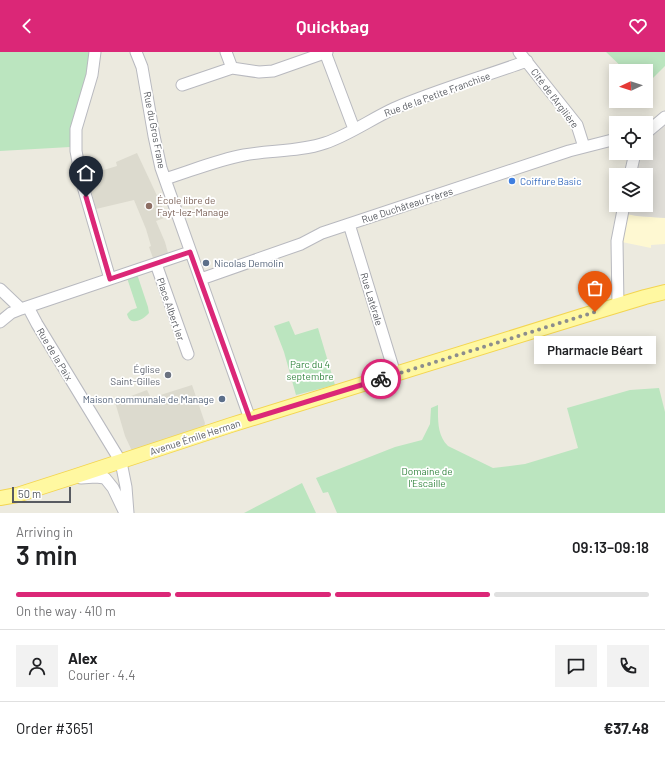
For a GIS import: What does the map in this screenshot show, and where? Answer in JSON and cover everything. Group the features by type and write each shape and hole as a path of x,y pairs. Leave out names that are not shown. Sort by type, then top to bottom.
{"main road":[{"name":"Avenue Émile Herman","path":"0,499 121,462 250,419 618,305 665,292"}],"street":[{"path":"95,52 92,75 76,129 76,151 82,183 110,279"},
{"name":"Rue du Gros Frane","path":"136,52 142,67 161,168 190,252"},
{"path":"226,52 232,68"},
{"path":"182,85 232,68 259,72 273,70 326,52 354,129"},
{"name":"Cité de l'Argilière","path":"519,52 577,125 584,147"},
{"name":"Rue de la Petite Franchise","path":"165,179 224,159 243,155 307,148 323,144 339,138 374,117 397,107 526,61"},
{"path":"653,127 665,117"},
{"name":"Rue Duchâteau Frères","path":"200,280 301,244 322,233 569,151 609,141"},
{"path":"618,305 617,241 623,212"},
{"name":"Rue Latérale","path":"349,224 396,374"},
{"path":"0,322 11,313 24,308 190,252 250,419"},
{"name":"Place Albert Ier","path":"156,264 188,354"},
{"name":"Rue de la Paix","path":"0,289 24,308 37,324 121,462"},
{"path":"121,462 126,487 127,513"},
{"path":"73,477 85,479 96,477 105,478 127,513"}],"shaded area":[{"path":"665,117 665,218 637,216 622,213 653,212 653,168 633,168 635,160 653,160 653,131"},
{"name":"École libre de Fayt-lez-Manage","path":"137,153 167,217 156,221 168,253 153,258 149,247 151,246 146,229 134,200 96,209 87,175 117,166 116,162"},
{"path":"622,213 637,216 665,218 665,244 651,245 651,248 617,241"},
{"path":"192,385 205,423 204,427 132,451 125,436 115,402 147,390 151,398"}],"green space":[{"path":"0,52 90,52 87,73 71,129 70,147 0,151"},
{"path":"606,52 665,52 665,66 653,78 653,64 619,64"},
{"path":"136,274 149,313 140,320 134,321 129,318 127,314 131,310 137,308 127,278"},
{"name":"Parc du 4 septembre","path":"289,321 295,335 318,328 335,385 296,395 284,352 274,326"},
{"name":"Domaine de l'Escaille","path":"659,388 665,412 665,513 337,513 328,492 323,493 316,478 395,447 422,440 430,424 431,408 438,405 438,422 444,442 448,446 493,468 525,464 578,448 567,408 630,390"},
{"path":"302,483 316,513 244,513"}],"way so far":[{"path":"381,379 595,312"}],"place":[{"name":"Coiffure Basic","path":"512,181"},
{"name":"École libre de Fayt-lez-Manage","path":"149,206"},
{"name":"Nicolas Demolin","path":"206,263"},
{"name":"Pharmacie Béart","path":"595,312"},
{"name":"Église Saint-Gilles","path":"168,375"},
{"name":"Maison communale de Manage","path":"222,399"}],"route":[{"path":"86,197 110,279 190,252 250,419 381,379"}]}
